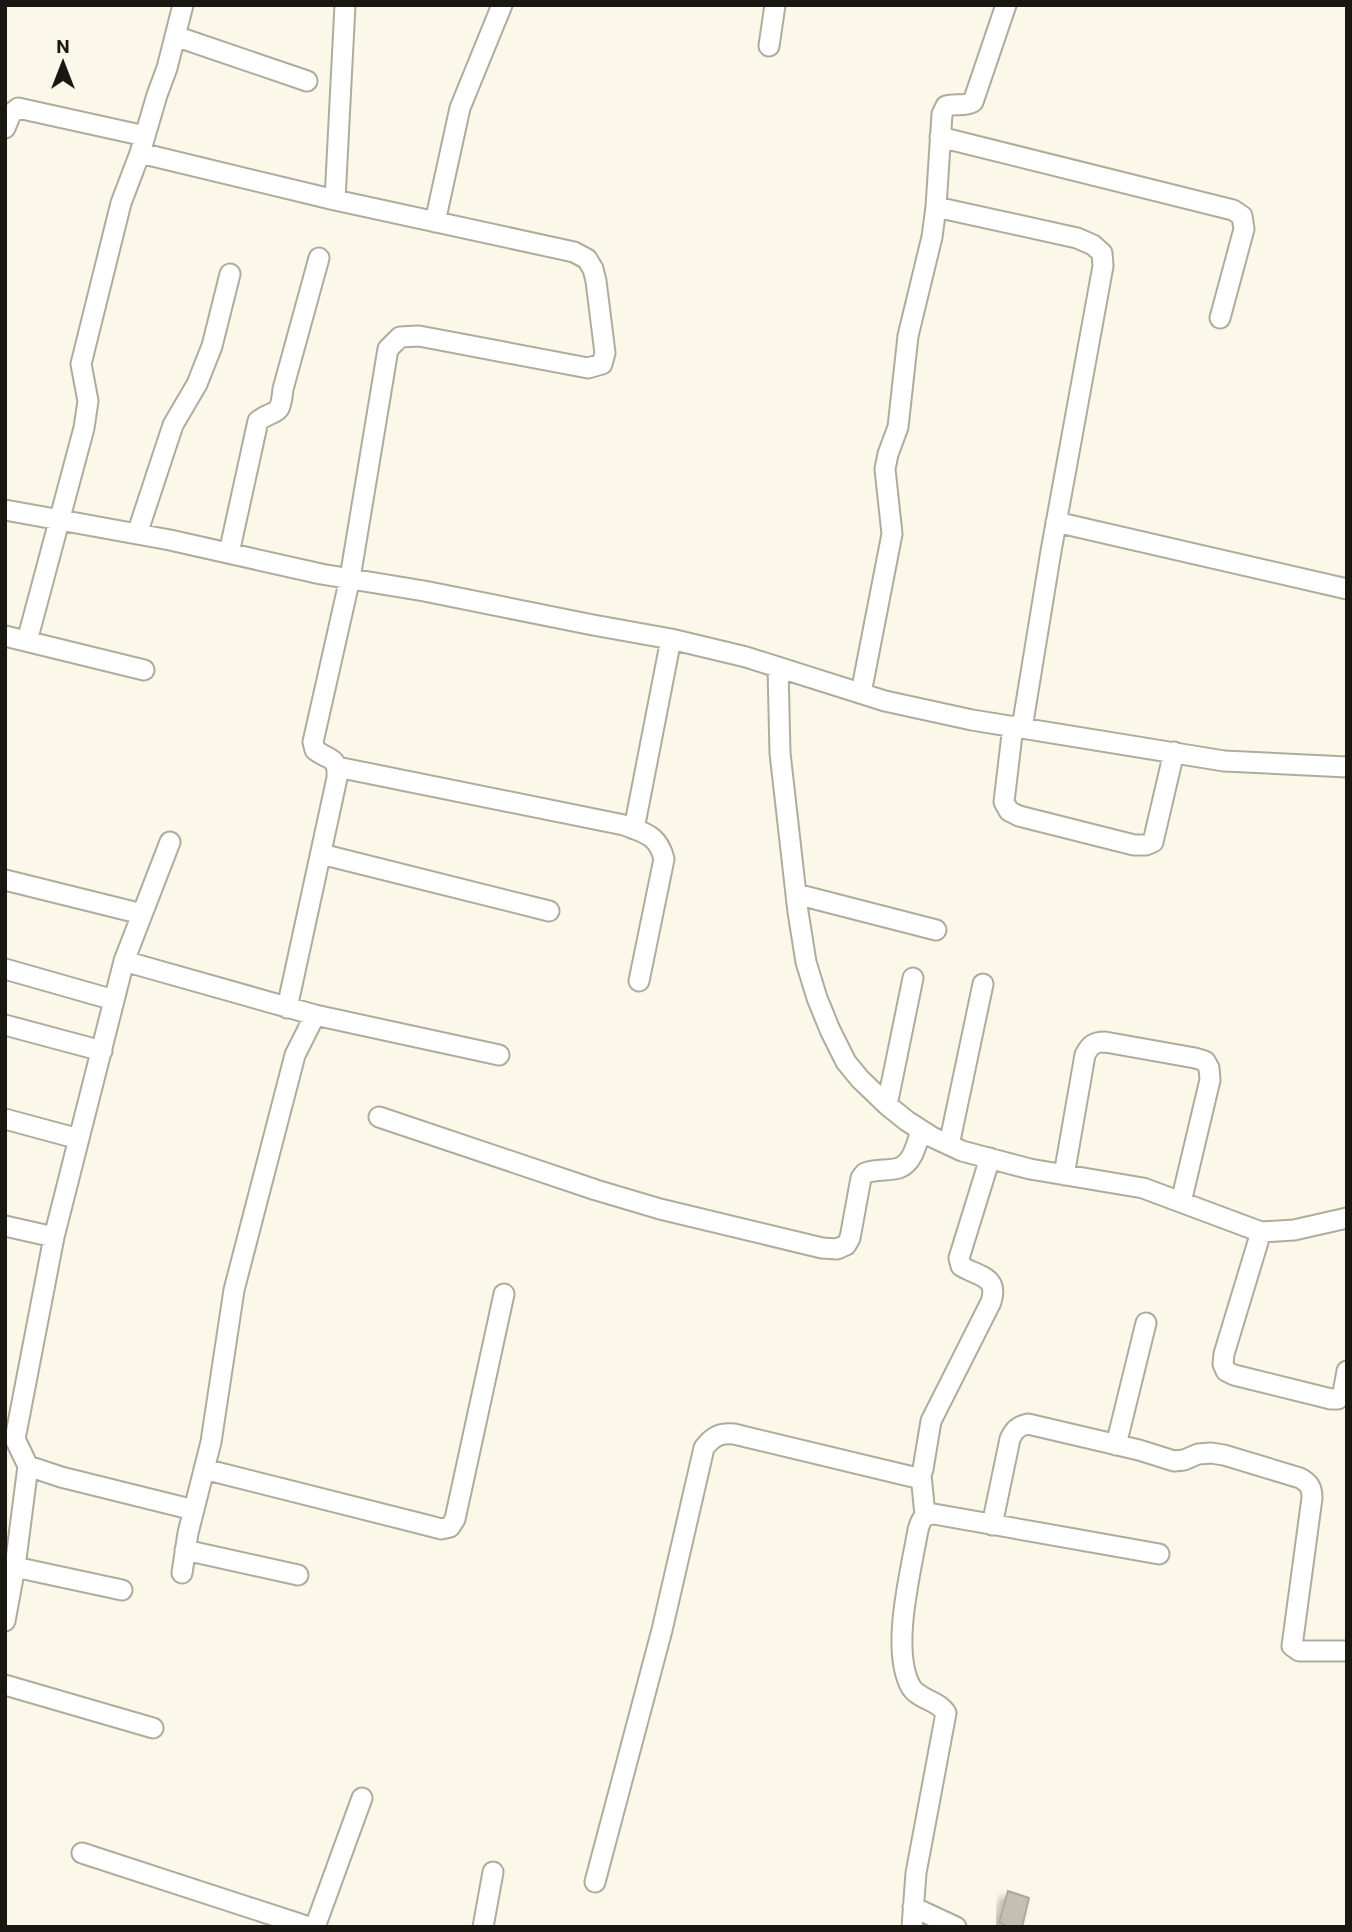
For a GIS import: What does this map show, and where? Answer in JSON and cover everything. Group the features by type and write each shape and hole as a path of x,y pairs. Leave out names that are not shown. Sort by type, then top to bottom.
{"street":[{"path":"27,641 84,428 88,401 81,364 121,203 167,68 183,5"},
{"path":"335,201 345,5"},
{"path":"435,222 460,108 502,5"},
{"path":"769,46 775,5"},
{"path":"861,693 892,534 885,469 898,427 908,336 916,296 926,267 936,207 942,114 946,106 973,102 1006,5"},
{"path":"175,36 307,81"},
{"path":"5,128 11,114 18,108 335,201 575,252 587,259 593,269 605,353 602,364 588,368 419,337 400,337 388,349 350,578 313,742 315,750 333,759 337,767 337,778 287,1008"},
{"path":"940,137 1233,210 1241,216 1244,229 1220,318"},
{"path":"936,207 1077,239 1093,245 1102,253 1103,267 1004,802 1009,811 1019,816 1133,845 1146,845 1153,842 1174,752"},
{"path":"229,553 258,421 264,416 276,413 281,406 319,258"},
{"path":"137,534 173,425 197,384 212,346 230,274"},
{"path":"5,510 137,534 321,574 424,590 671,639 734,654 915,708 1244,763 1347,766"},
{"path":"1056,522 1347,589"},
{"path":"5,636 144,670"},
{"path":"635,829 671,639"},
{"path":"778,667 780,753 806,962 830,1030 846,1062 860,1079 906,1121 962,1151 1030,1169 1143,1188 1261,1232 1294,1230 1347,1218"},
{"path":"337,767 624,825 650,835 661,848 664,859 639,981"},
{"path":"5,1621 28,1466 15,1439 54,1237 124,961 170,842"},
{"path":"321,854 549,911"},
{"path":"5,880 142,914"},
{"path":"796,894 936,930"},
{"path":"124,961 314,1015 499,1055"},
{"path":"5,969 114,1000"},
{"path":"887,1105 913,978"},
{"path":"949,1145 983,984"},
{"path":"181,1573 211,1442 234,1290 295,1055 314,1015"},
{"path":"5,1026 102,1051"},
{"path":"1064,1175 1085,1055 1089,1046 1096,1042 1105,1042 1195,1058 1205,1061 1210,1080 1181,1202"},
{"path":"379,1116 647,1205 822,1248 837,1249 846,1245 850,1237 861,1178 865,1173 899,1168 907,1163 921,1130"},
{"path":"5,1119 79,1139"},
{"path":"926,1515 921,1475 931,1421 994,1292 992,1283 961,1266 959,1258 990,1158"},
{"path":"5,1226 54,1237"},
{"path":"1261,1232 1224,1354 1223,1364 1226,1371 1331,1399 1338,1399 1343,1393 1347,1371"},
{"path":"204,1469 441,1529 450,1527 455,1519 504,1294"},
{"path":"1116,1445 1146,1323"},
{"path":"992,1525 1010,1440 1014,1431 1028,1424 1174,1461 1211,1452 1300,1478 1312,1489 1312,1498 1292,1646 1299,1651 1347,1651"},
{"path":"595,1882 662,1630 704,1448 711,1439 721,1434 734,1434 913,1477 921,1475"},
{"path":"28,1466 61,1477 194,1510"},
{"path":"956,1927 912,1917 916,1873 946,1713 941,1706 912,1687 901,1652 903,1621 921,1519 934,1514 1158,1554"},
{"path":"185,1550 298,1575"},
{"path":"15,1567 122,1590"},
{"path":"5,1685 153,1728"},
{"path":"315,1927 362,1798"},
{"path":"82,1853 309,1927"},
{"path":"483,1927 493,1872"}],"building":[{"path":"1008,1891 1029,1898 1022,1927 1008,1927 999,1922"}]}
